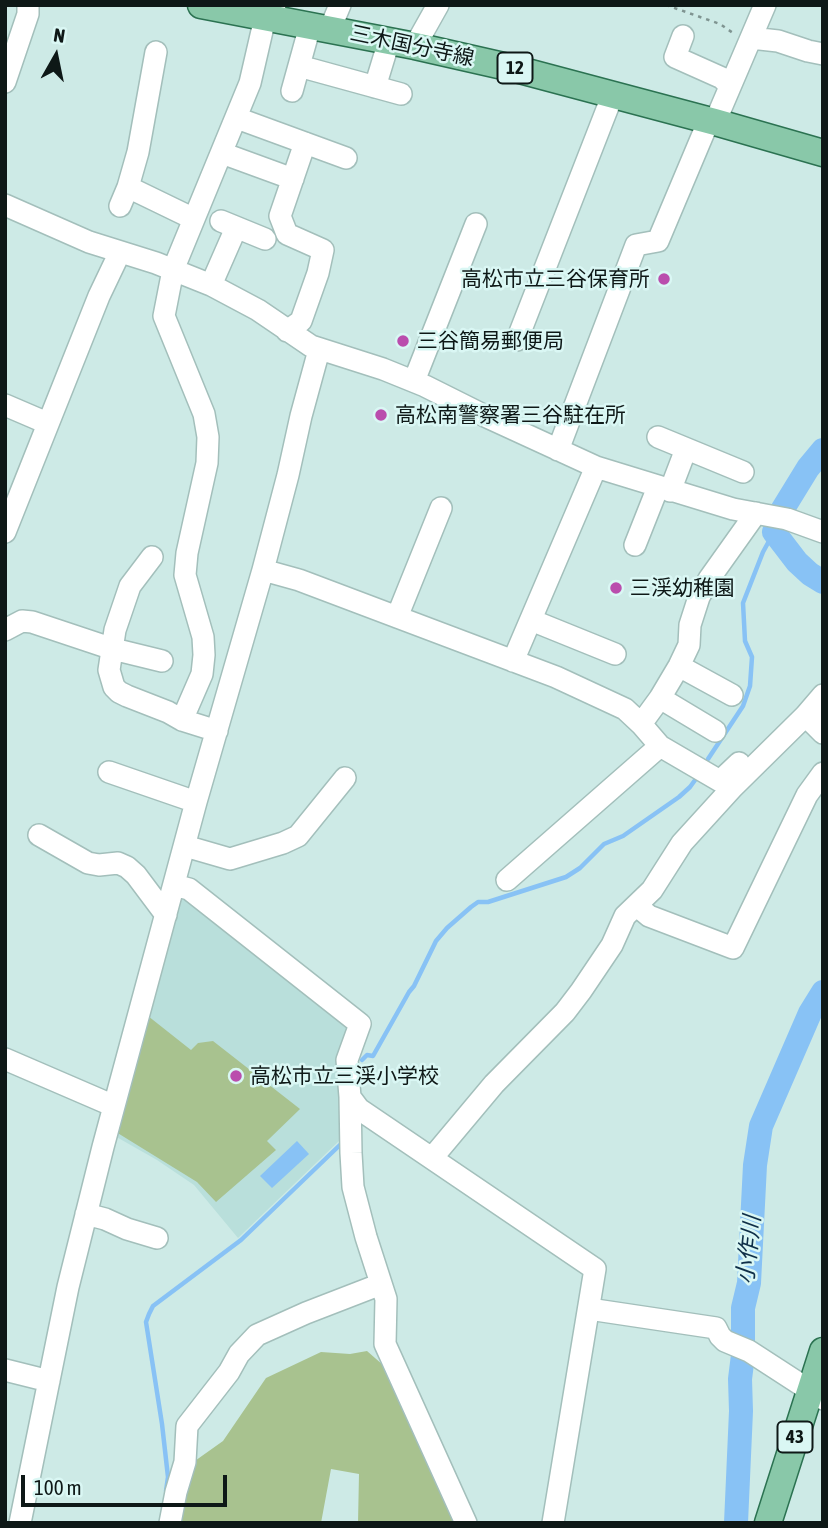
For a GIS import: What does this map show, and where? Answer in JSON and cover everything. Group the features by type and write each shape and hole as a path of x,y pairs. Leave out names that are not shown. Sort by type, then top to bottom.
{"main road":[{"name":"三木国分寺線","path":"201,5 270,11 327,20 389,41 613,94 823,153"},
{"name":"43","path":"768,1523 816,1395 823,1351"}],"street":[{"path":"5,82 13,37 28,14 28,5"},
{"path":"415,46 438,5"},
{"path":"558,450 636,245 658,241 765,5"},
{"path":"182,720 202,674 204,654 203,637 185,575 187,553 207,463 208,437 204,414 164,316 173,270 250,83 270,11"},
{"path":"292,91 299,66 327,20"},
{"path":"683,36 675,57 722,78 730,86"},
{"path":"376,87 389,41"},
{"path":"749,43 779,41 823,54"},
{"path":"156,52 138,152 124,197 194,219"},
{"path":"299,66 401,94"},
{"path":"517,340 613,94"},
{"path":"245,121 346,158"},
{"path":"287,331 300,321 323,250 287,234 280,216 305,144"},
{"path":"230,156 293,179"},
{"path":"5,205 89,242 211,285 258,310 319,350 414,381 596,467 733,509 772,516 823,532"},
{"path":"211,285 229,224 265,239"},
{"path":"414,381 476,224"},
{"path":"7,522 99,296 120,252"},
{"path":"16,1516 49,1381 68,1287 114,1106 196,802 263,570 319,350"},
{"path":"5,405 47,423"},
{"path":"658,437 743,472"},
{"path":"635,545 686,449"},
{"path":"513,661 596,467"},
{"path":"397,617 441,508"},
{"path":"641,724 660,698 689,645 690,625 699,597 709,579 772,516"},
{"path":"152,557 130,586 115,629 109,670 114,687 119,692 182,720 217,731"},
{"path":"263,570 299,580 556,677 625,709 660,746 720,781 740,762 761,759"},
{"path":"531,620 615,654"},
{"path":"5,630 22,621 32,622 113,649 162,661"},
{"path":"679,666 732,695"},
{"path":"432,1158 494,1084 565,1012 612,945 625,916 652,890 682,843 823,695"},
{"path":"660,698 715,730"},
{"path":"823,712 813,723 823,733"},
{"path":"507,880 660,746"},
{"path":"108,772 196,802"},
{"path":"637,905 649,916 733,948 807,794 823,773"},
{"path":"186,846 230,859 283,844 298,836 345,778"},
{"path":"39,835 88,863 118,863 127,867 166,915"},
{"path":"174,884 189,889 360,1024 347,1060 353,1187 386,1299 385,1344 466,1523"},
{"path":"8,1067 114,1106"},
{"path":"350,1097 359,1110 595,1269 553,1523"},
{"path":"86,1214 157,1238"},
{"path":"170,1523 185,1462 187,1426 229,1372 239,1354 257,1335 306,1312 381,1284"},
{"path":"589,1309 716,1328 725,1341 740,1347 816,1395"},
{"path":"5,1370 49,1381"}],"path":[{"path":"666,5 720,24 749,43"}],"shaded area":[{"name":"高松市立三渓小学校","path":"187,892 352,1022 340,1140 238,1238 194,1185 113,1135 175,905"}],"green space":[{"path":"148,1016 191,1050 198,1043 213,1041 300,1109 267,1141 276,1150 216,1202 197,1182 116,1132"},
{"path":"367,1351 383,1365 455,1523 358,1523 359,1474 331,1469 321,1523 180,1523 192,1463 223,1441 266,1378 321,1352 350,1354"}],"water":[{"path":"297,1141 309,1154 272,1188 260,1176"}],"waterway":[{"name":"小作川","path":"823,450 808,468 781,512 774,532 797,562 823,582"},
{"path":"708,759 743,706 750,686 752,657 745,641 743,603 774,532"},
{"path":"362,1060 367,1055 373,1056 414,986 436,941 471,907 478,902 488,902 566,877 580,868 604,844 623,836 679,797 698,776"},
{"name":"小作川","path":"736,1523 743,1308 749,1283 755,1165 761,1126 810,1013 823,992"},
{"path":"166,1491 168,1477 162,1424 146,1322 153,1306 241,1240 342,1143"}],"place":[{"name":"高松市立三谷保育所","path":"664,279"},
{"name":"三谷簡易郵便局","path":"403,341"},
{"name":"高松南警察署三谷駐在所","path":"381,415"},
{"name":"三渓幼稚園","path":"616,588"},
{"name":"高松市立三渓小学校","path":"236,1076"}]}
